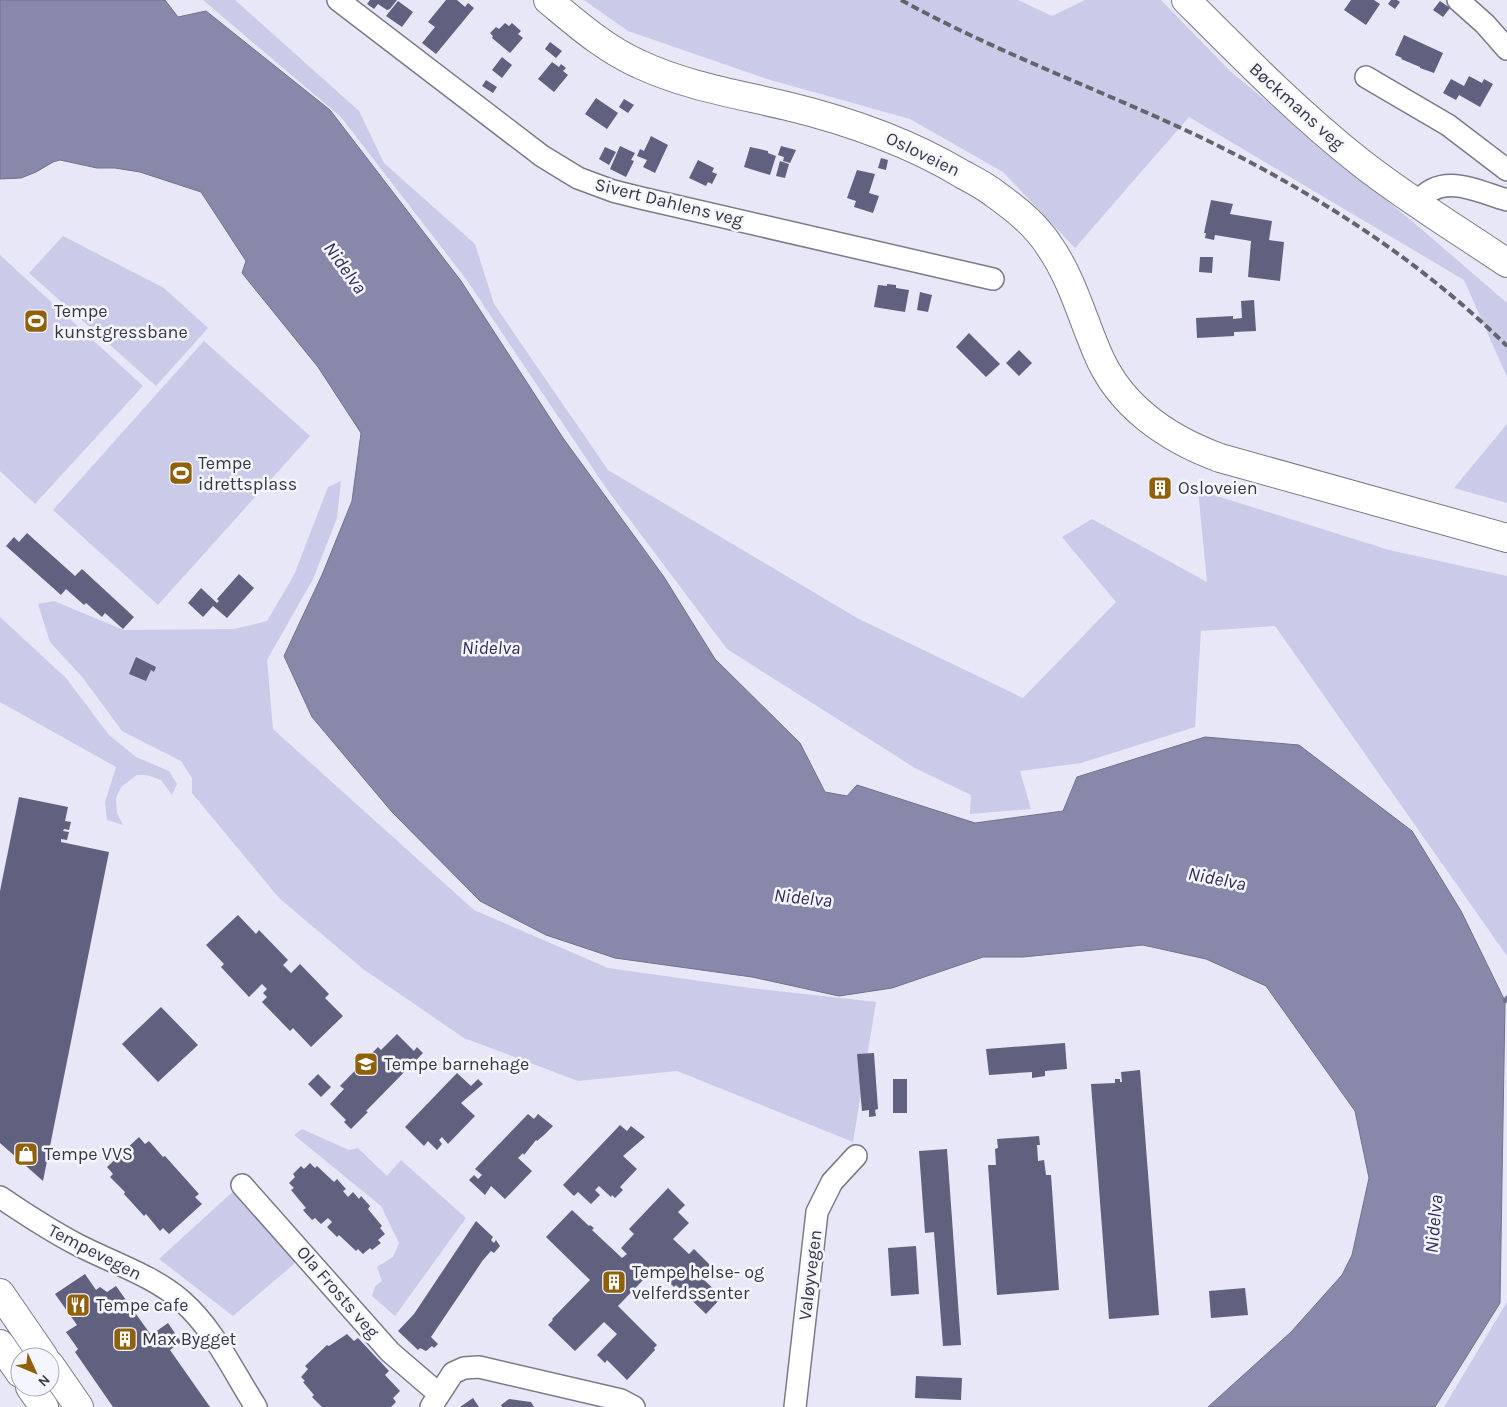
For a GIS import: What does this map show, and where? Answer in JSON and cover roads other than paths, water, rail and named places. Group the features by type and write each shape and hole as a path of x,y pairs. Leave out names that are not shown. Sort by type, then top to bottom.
{"main road":[{"name":"Osloveien","path":"548,0 587,32 613,50 655,72 708,88 844,120 870,129 948,165 992,192 1029,221 1050,246 1071,285 1098,355 1112,379 1148,420 1170,436 1194,449 1220,458 1507,538"},
{"name":"Bøckmans veg","path":"1186,0 1314,123 1362,163 1417,203 1507,263"},
{"path":"0,1293 37,1347"},
{"path":"0,1344 10,1358"},
{"path":"60,1379 79,1407"}],"street":[{"name":"Sivert Dahlens veg","path":"338,0 542,156 578,178 613,191 640,198 993,279"},
{"path":"1458,0 1485,24 1507,49"},
{"path":"1366,77 1448,125 1507,170"},
{"path":"1417,203 1423,195 1431,190 1450,184 1507,200"},
{"name":"Valøyvegen","path":"795,1407 817,1212 832,1182 856,1156"},
{"name":"Ola Frosts veg","path":"242,1185 435,1400"},
{"name":"Tempevegen","path":"0,1197 56,1233 168,1290 182,1301 205,1325 256,1407"},
{"path":"435,1400 453,1373 464,1368 479,1367 621,1400 634,1407"}],"water":[{"name":"Nidelva","path":"0,0 165,0 178,17 206,11 330,110 461,281 563,438 664,577 715,659 800,743 825,792 847,796 857,785 975,823 1063,811 1077,777 1205,737 1299,745 1412,831 1461,911 1505,1001 1500,1303 1435,1407 1208,1407 1291,1332 1342,1275 1352,1255 1369,1178 1355,1111 1266,986 1206,959 1143,945 1023,957 983,957 892,988 839,996 752,977 615,958 546,935 480,901 392,812 312,717 284,656 322,575 352,501 361,433 318,367 242,273 246,261 201,192 140,172 115,168 97,168 60,160 21,178 0,179"}],"railway":[{"path":"901,0 973,37 1196,135 1280,178 1321,202 1399,255 1473,314 1507,346"}],"place":[{"name":"Tempe kunstgressbane","path":"36,321"},
{"name":"Tempe idrettsplass","path":"181,473"},
{"name":"Osloveien","path":"1160,488"},
{"name":"Tempe barnehage","path":"366,1064"},
{"name":"Tempe VVS","path":"26,1154"},
{"name":"Tempe helse- og velferdssenter","path":"614,1282"},
{"name":"Tempe cafe","path":"78,1305"},
{"name":"Max Bygget","path":"125,1339"}]}
